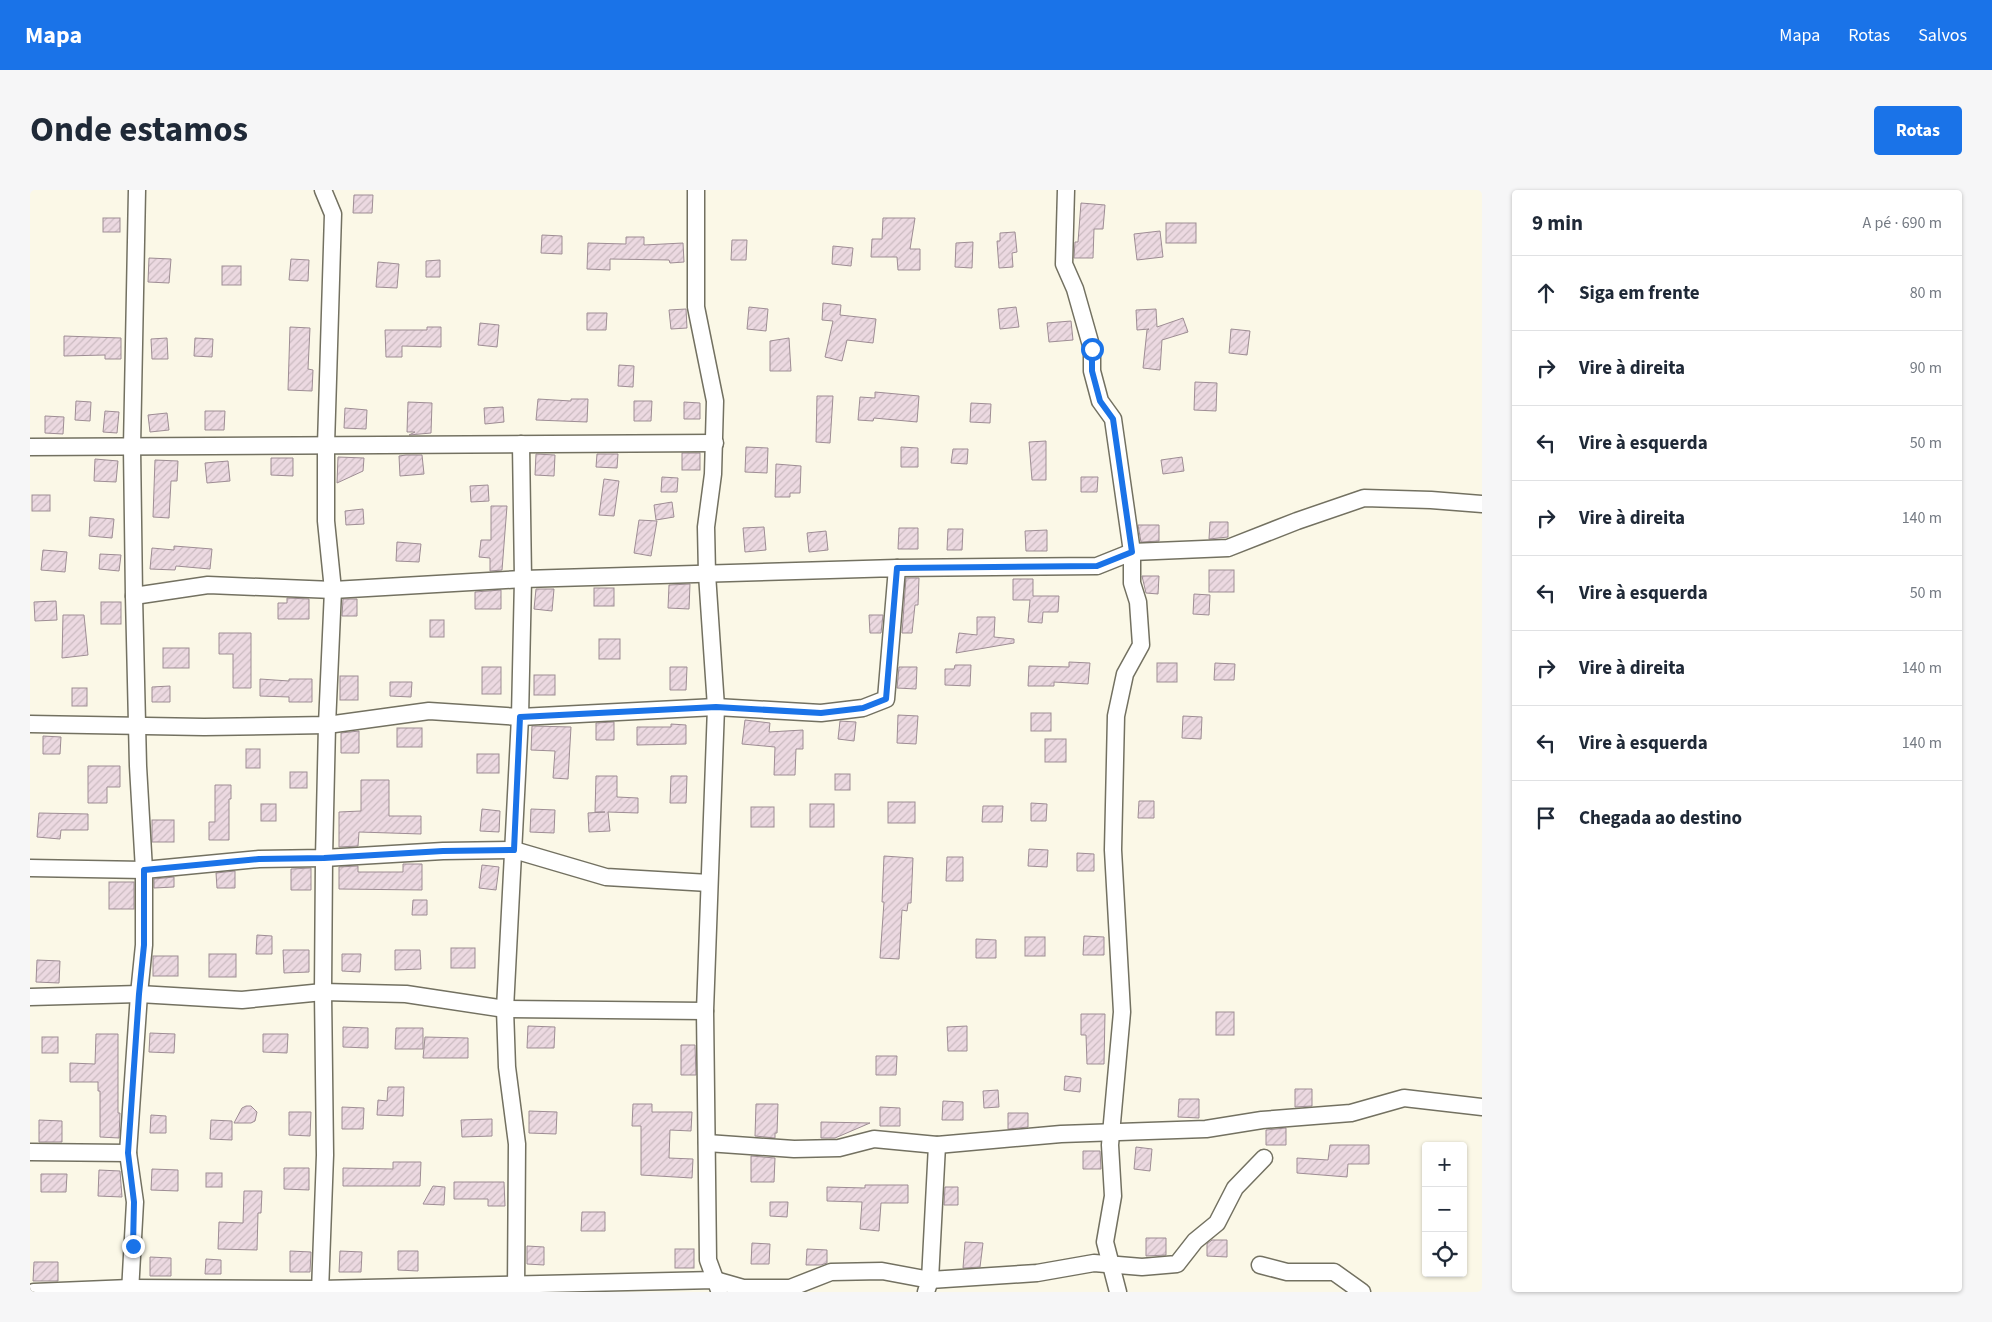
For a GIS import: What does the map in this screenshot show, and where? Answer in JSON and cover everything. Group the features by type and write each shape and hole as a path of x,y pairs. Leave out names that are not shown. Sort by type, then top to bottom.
{"street":[{"path":"130,1290 134,1202 128,1153 144,945 144,870 134,596 132,447 136,190"},
{"path":"320,1291 325,1155 324,858 333,590 326,521 326,445 333,214 323,190"},
{"path":"696,190 696,307 715,401 713,474 706,527 707,574 716,707 705,1011 708,1260 717,1286"},
{"path":"1066,190 1064,264 1075,289 1092,349 1092,371 1100,401 1113,419 1132,552 1132,583 1138,602 1141,645 1125,674 1116,716 1113,850 1122,1012 1113,1133 1110,1144 1113,1196 1105,1242 1118,1292"},
{"path":"30,447 715,442"},
{"path":"517,1288 517,1144 507,1067 505,1009 520,717 523,579 521,444"},
{"path":"134,596 208,585 333,590 523,579 897,568 1097,566 1132,552 1228,548 1297,521 1364,498 1482,504"},
{"path":"30,724 204,727 327,725 429,711 520,717 716,707 821,713 863,708 886,699 897,568"},
{"path":"30,868 144,870 259,859 324,858 443,851 514,850 606,877 710,883"},
{"path":"30,997 139,994 242,1000 323,992 406,994 505,1009 705,1011"},
{"path":"707,1143 794,1149 838,1148 874,1140 936,1144 1060,1134 1206,1129 1262,1120 1351,1113 1404,1098 1482,1107"},
{"path":"928,1286 936,1144"},
{"path":"30,1152 128,1153"},
{"path":"34,1292 130,1290 320,1291 717,1286 790,1288 831,1272 882,1271 928,1286 1037,1272 1094,1262 1111,1266 1142,1268 1177,1264 1195,1241 1216,1223 1235,1188 1264,1158"},
{"path":"1260,1265 1287,1272 1334,1272 1362,1292"}],"building":[{"path":"354,195 373,195 372,213 353,213"},
{"path":"1081,203 1105,205 1103,229 1094,229 1093,258 1074,258 1075,242 1078,242"},
{"path":"103,218 120,218 120,232 103,232"},
{"path":"883,218 915,218 910,249 920,249 920,270 898,270 897,257 871,257 872,239 882,239"},
{"path":"1166,223 1196,223 1196,243 1166,243"},
{"path":"1160,231 1163,257 1137,260 1134,234"},
{"path":"1015,232 1017,252 1012,253 1013,267 999,268 997,241 1000,241 1000,233"},
{"path":"542,235 562,236 562,254 541,253"},
{"path":"626,237 644,237 644,245 683,243 684,262 670,263 669,260 610,259 610,270 587,269 588,243 626,244"},
{"path":"732,240 747,240 746,260 731,260"},
{"path":"973,242 972,268 955,267 956,243"},
{"path":"833,246 853,248 851,266 832,264"},
{"path":"149,258 171,259 169,283 148,282"},
{"path":"291,259 309,260 308,281 289,280"},
{"path":"440,260 440,277 426,277 426,261"},
{"path":"378,262 399,264 397,288 376,287"},
{"path":"222,266 241,266 241,285 222,285"},
{"path":"823,303 841,305 840,315 876,319 873,343 847,340 842,361 825,357 833,321 822,320"},
{"path":"749,307 768,309 766,331 747,329"},
{"path":"1016,307 1019,327 1000,329 998,309"},
{"path":"686,309 687,328 671,329 669,310"},
{"path":"1156,309 1157,327 1183,318 1188,332 1162,340 1160,370 1143,368 1147,330 1149,329 1137,330 1136,310"},
{"path":"587,313 607,313 606,330 587,330"},
{"path":"1071,321 1073,340 1049,342 1047,323"},
{"path":"480,323 499,325 497,347 478,345"},
{"path":"290,327 310,328 308,369 313,370 312,391 288,390"},
{"path":"427,327 441,327 441,347 402,346 402,357 386,357 385,330 427,330"},
{"path":"1231,329 1250,331 1247,355 1229,353"},
{"path":"64,336 121,338 121,359 105,359 105,355 64,356"},
{"path":"167,338 168,359 152,359 151,339"},
{"path":"195,338 213,339 212,357 194,356"},
{"path":"789,338 791,371 770,371 770,341"},
{"path":"619,365 634,366 633,387 618,386"},
{"path":"1195,382 1217,383 1216,411 1194,410"},
{"path":"875,392 919,396 917,422 874,418 873,421 858,420 860,397 875,398"},
{"path":"817,396 833,396 830,443 816,442"},
{"path":"538,399 571,401 571,399 588,399 587,422 536,420"},
{"path":"76,401 91,402 90,421 75,420"},
{"path":"634,401 652,401 651,421 634,421"},
{"path":"408,402 432,403 431,433 409,435 415,432 407,432"},
{"path":"684,402 700,403 700,419 684,419"},
{"path":"971,403 991,404 990,423 970,422"},
{"path":"503,407 504,422 485,424 484,408"},
{"path":"345,408 367,410 366,429 344,428"},
{"path":"105,411 119,412 117,433 103,432"},
{"path":"205,411 225,411 224,430 205,430"},
{"path":"167,413 169,430 150,432 148,415"},
{"path":"45,416 64,417 63,434 45,433"},
{"path":"1046,441 1046,480 1032,480 1029,442"},
{"path":"746,447 768,448 767,473 745,472"},
{"path":"901,447 918,448 918,467 901,467"},
{"path":"953,449 968,449 967,464 951,463"},
{"path":"682,453 700,453 700,470 682,470"},
{"path":"536,454 555,455 554,476 535,475"},
{"path":"597,454 618,454 617,468 596,467"},
{"path":"422,455 424,474 400,476 399,456"},
{"path":"338,457 364,458 363,471 337,483"},
{"path":"1182,457 1184,471 1163,474 1161,460"},
{"path":"271,458 293,458 293,476 271,475"},
{"path":"95,459 118,461 116,482 94,481"},
{"path":"155,460 178,461 177,481 171,481 169,518 153,517"},
{"path":"228,461 230,481 207,483 205,463"},
{"path":"776,464 801,466 800,493 790,493 790,497 775,497"},
{"path":"662,477 678,478 677,492 661,492"},
{"path":"1081,477 1098,477 1097,492 1081,492"},
{"path":"604,479 619,481 614,516 599,515"},
{"path":"488,485 489,501 471,502 470,486"},
{"path":"32,495 50,495 50,511 32,511"},
{"path":"672,502 674,517 656,520 654,505"},
{"path":"491,506 507,506 502,570 490,571 490,558 479,557 481,540 491,540"},
{"path":"363,509 364,524 346,525 345,511"},
{"path":"90,517 114,519 112,538 89,536"},
{"path":"639,520 657,521 651,556 634,553"},
{"path":"1210,522 1228,522 1228,537 1209,539"},
{"path":"1138,525 1159,525 1159,541 1141,542"},
{"path":"764,527 766,550 745,552 743,528"},
{"path":"899,528 918,528 918,549 898,549"},
{"path":"948,529 963,529 962,550 947,550"},
{"path":"1047,530 1047,551 1026,551 1025,531"},
{"path":"826,531 828,550 809,552 807,533"},
{"path":"397,542 421,544 419,562 396,561"},
{"path":"174,546 212,549 210,569 176,566 175,570 150,569 152,548 174,550"},
{"path":"43,550 67,552 65,572 41,570"},
{"path":"100,554 121,555 119,571 99,569"},
{"path":"1209,570 1234,570 1234,592 1209,592"},
{"path":"1142,576 1159,576 1158,594 1146,593"},
{"path":"906,578 919,578 918,605 915,605 912,633 902,633"},
{"path":"1013,579 1033,579 1033,596 1059,596 1058,612 1043,612 1042,623 1028,622 1030,600 1013,600"},
{"path":"690,584 689,609 668,608 669,585"},
{"path":"594,588 614,588 614,606 594,606"},
{"path":"536,589 554,589 552,611 534,609"},
{"path":"501,590 501,609 475,609 475,592"},
{"path":"1194,594 1210,595 1209,615 1193,614"},
{"path":"287,598 309,599 309,619 278,619 278,603 287,603"},
{"path":"343,599 357,599 357,616 342,616"},
{"path":"56,601 57,620 35,621 34,602"},
{"path":"101,602 121,602 121,624 101,624"},
{"path":"63,615 84,615 88,655 62,658"},
{"path":"869,615 883,615 881,633 870,633"},
{"path":"977,617 995,617 994,637 1014,639 1014,643 956,653 959,633 977,635"},
{"path":"430,620 444,620 444,637 430,637"},
{"path":"219,633 251,633 251,688 233,688 233,654 219,654"},
{"path":"599,639 620,639 620,659 599,659"},
{"path":"163,648 189,648 189,668 163,668"},
{"path":"1069,662 1090,663 1088,684 1054,682 1054,686 1028,686 1029,666 1069,667"},
{"path":"1157,663 1177,663 1177,682 1157,682"},
{"path":"1215,663 1235,664 1234,680 1214,680"},
{"path":"955,665 971,665 970,686 945,685 945,669 954,669"},
{"path":"482,667 501,667 501,694 482,694"},
{"path":"670,667 687,667 686,690 670,690"},
{"path":"899,667 917,667 916,689 897,688"},
{"path":"534,675 555,675 555,695 534,695"},
{"path":"340,676 358,676 358,700 340,700"},
{"path":"260,679 289,681 289,679 312,679 312,702 289,702 289,697 260,696"},
{"path":"390,682 412,682 411,697 390,696"},
{"path":"170,686 170,702 152,702 152,687"},
{"path":"72,688 87,688 87,706 72,706"},
{"path":"1031,713 1051,713 1051,731 1031,731"},
{"path":"898,715 918,716 916,744 897,743"},
{"path":"1183,716 1202,717 1201,739 1182,738"},
{"path":"745,720 770,723 769,732 803,730 803,749 796,749 795,775 774,775 775,747 742,744"},
{"path":"840,721 856,722 854,741 838,739"},
{"path":"614,722 614,740 596,740 596,723"},
{"path":"671,724 686,725 686,744 637,745 637,727 671,727"},
{"path":"532,726 571,727 568,779 553,778 555,751 531,750"},
{"path":"397,728 422,728 422,747 397,747"},
{"path":"359,731 359,753 341,753 341,733"},
{"path":"43,736 61,737 60,754 43,754"},
{"path":"1045,739 1066,739 1066,762 1045,762"},
{"path":"246,749 260,749 260,768 246,768"},
{"path":"477,754 499,754 499,773 477,773"},
{"path":"88,766 120,766 120,787 107,787 107,803 88,803"},
{"path":"290,772 307,772 307,788 290,788"},
{"path":"835,774 850,774 850,790 835,790"},
{"path":"596,776 617,776 617,797 638,798 638,813 608,812 610,831 589,832 588,813 605,812 595,812"},
{"path":"671,776 687,776 686,803 670,803"},
{"path":"361,780 389,780 389,816 421,816 421,834 359,832 358,846 339,847 339,812 361,811"},
{"path":"215,785 231,785 229,840 209,840 209,822 215,822"},
{"path":"1139,801 1154,801 1154,818 1138,818"},
{"path":"888,802 915,802 915,823 888,823"},
{"path":"1031,803 1047,804 1046,821 1031,821"},
{"path":"261,804 276,804 276,821 261,821"},
{"path":"810,804 834,804 834,827 810,827"},
{"path":"983,806 1003,806 1002,822 982,822"},
{"path":"751,807 774,807 774,827 751,827"},
{"path":"482,809 500,811 499,832 480,831"},
{"path":"531,809 555,810 554,833 530,832"},
{"path":"39,813 88,814 88,830 61,830 60,839 37,837"},
{"path":"152,820 174,820 174,842 152,842"},
{"path":"1029,849 1048,850 1047,867 1028,866"},
{"path":"1077,853 1094,854 1094,871 1077,871"},
{"path":"884,856 913,858 911,903 908,903 907,911 902,910 899,959 880,958 884,902 882,902"},
{"path":"947,857 963,857 963,881 946,881"},
{"path":"403,864 422,864 422,890 339,889 339,867 358,866 358,872 403,872"},
{"path":"482,865 499,867 496,890 479,888"},
{"path":"311,868 311,890 291,890 291,869"},
{"path":"235,871 235,888 217,888 216,873"},
{"path":"174,877 174,887 154,888 154,879"},
{"path":"109,882 134,882 134,909 109,909"},
{"path":"413,900 427,900 427,915 412,915"},
{"path":"257,935 272,936 272,954 256,954"},
{"path":"1084,936 1104,937 1104,955 1083,955"},
{"path":"1025,937 1045,937 1045,956 1025,956"},
{"path":"976,939 996,940 996,958 976,958"},
{"path":"451,948 475,948 475,968 451,968"},
{"path":"283,950 309,950 309,972 284,973"},
{"path":"395,950 420,950 421,969 395,970"},
{"path":"209,954 236,954 236,977 209,977"},
{"path":"342,954 361,954 360,972 342,971"},
{"path":"153,956 178,956 178,976 153,976"},
{"path":"37,960 60,961 59,983 36,982"},
{"path":"1216,1012 1234,1012 1234,1035 1216,1035"},
{"path":"1081,1014 1105,1014 1104,1064 1087,1064 1086,1035 1081,1035"},
{"path":"528,1026 555,1027 554,1048 527,1048"},
{"path":"967,1026 967,1051 948,1051 947,1027"},
{"path":"343,1027 368,1028 368,1048 343,1047"},
{"path":"396,1028 423,1028 423,1049 395,1049"},
{"path":"150,1033 175,1034 174,1053 149,1052"},
{"path":"96,1034 118,1034 119,1138 100,1137 100,1091 98,1091 98,1082 70,1082 70,1063 95,1064"},
{"path":"263,1034 288,1034 287,1053 263,1052"},
{"path":"42,1037 58,1037 58,1053 42,1053"},
{"path":"425,1037 468,1038 468,1058 423,1058"},
{"path":"681,1045 695,1045 696,1075 681,1075"},
{"path":"876,1056 897,1056 896,1075 876,1075"},
{"path":"1065,1076 1081,1078 1080,1092 1064,1090"},
{"path":"388,1087 404,1087 403,1116 377,1115 378,1100 387,1101"},
{"path":"1295,1089 1312,1089 1312,1106 1295,1107"},
{"path":"998,1090 999,1107 984,1108 983,1091"},
{"path":"1179,1099 1199,1099 1199,1118 1178,1117"},
{"path":"943,1101 963,1102 963,1120 942,1120"},
{"path":"633,1104 652,1104 652,1112 692,1112 691,1131 670,1130 669,1158 693,1159 692,1178 641,1175 641,1126 632,1126"},
{"path":"756,1104 778,1104 777,1133 775,1133 775,1138 755,1136"},
{"path":"251,1106 257,1112 255,1121 251,1123 234,1123 242,1108"},
{"path":"342,1107 364,1108 363,1129 342,1129"},
{"path":"880,1107 900,1108 900,1126 880,1126"},
{"path":"529,1111 557,1112 556,1134 529,1133"},
{"path":"289,1112 311,1112 310,1136 289,1135"},
{"path":"1008,1113 1028,1113 1028,1127 1008,1129"},
{"path":"151,1115 166,1116 166,1133 150,1133"},
{"path":"492,1119 492,1136 462,1137 461,1120"},
{"path":"39,1120 62,1121 62,1142 39,1142"},
{"path":"211,1120 232,1121 232,1140 210,1139"},
{"path":"821,1122 870,1123 835,1138 821,1138"},
{"path":"1286,1128 1286,1145 1266,1145 1266,1130"},
{"path":"1330,1145 1369,1145 1369,1164 1348,1164 1347,1177 1297,1173 1297,1158 1328,1160"},
{"path":"1136,1147 1152,1149 1150,1171 1134,1169"},
{"path":"1083,1151 1100,1151 1101,1169 1083,1169"},
{"path":"751,1156 775,1158 774,1182 751,1182"},
{"path":"393,1162 421,1162 420,1186 343,1186 343,1168 393,1169"},
{"path":"284,1168 309,1168 309,1190 284,1189"},
{"path":"152,1169 178,1170 178,1191 151,1190"},
{"path":"99,1170 120,1171 122,1197 98,1196"},
{"path":"206,1173 222,1173 222,1187 206,1187"},
{"path":"41,1174 67,1174 66,1192 41,1192"},
{"path":"454,1182 504,1182 505,1206 488,1206 488,1199 454,1199"},
{"path":"865,1185 908,1185 908,1203 881,1203 879,1231 860,1229 862,1202 827,1201 827,1187 865,1188"},
{"path":"433,1186 445,1187 444,1205 423,1204"},
{"path":"945,1187 958,1187 958,1205 944,1205"},
{"path":"244,1191 262,1191 261,1213 258,1213 257,1250 218,1249 219,1222 243,1223"},
{"path":"770,1202 788,1202 787,1217 770,1216"},
{"path":"582,1212 605,1212 605,1231 581,1231"},
{"path":"1146,1238 1166,1238 1166,1255 1146,1256"},
{"path":"1212,1240 1227,1240 1227,1257 1207,1256 1207,1244"},
{"path":"965,1242 983,1243 980,1267 963,1268"},
{"path":"752,1243 770,1244 769,1264 751,1264"},
{"path":"527,1246 544,1247 544,1265 527,1264"},
{"path":"675,1249 694,1249 694,1268 675,1268"},
{"path":"807,1249 827,1250 827,1263 806,1265"},
{"path":"290,1251 311,1252 310,1272 290,1272"},
{"path":"340,1251 362,1252 361,1272 339,1272"},
{"path":"398,1251 418,1251 418,1271 398,1270"},
{"path":"150,1257 171,1258 171,1276 150,1276"},
{"path":"206,1259 221,1260 221,1274 205,1274"},
{"path":"34,1262 58,1262 58,1281 33,1281"}],"route":[{"path":"133,1246 134,1202 128,1153 144,945 144,870 259,859 324,858 443,851 514,850 520,717 716,707 821,713 863,708 886,699 897,568 1097,566 1132,552 1113,419 1100,401 1092,371 1092,349"}]}
